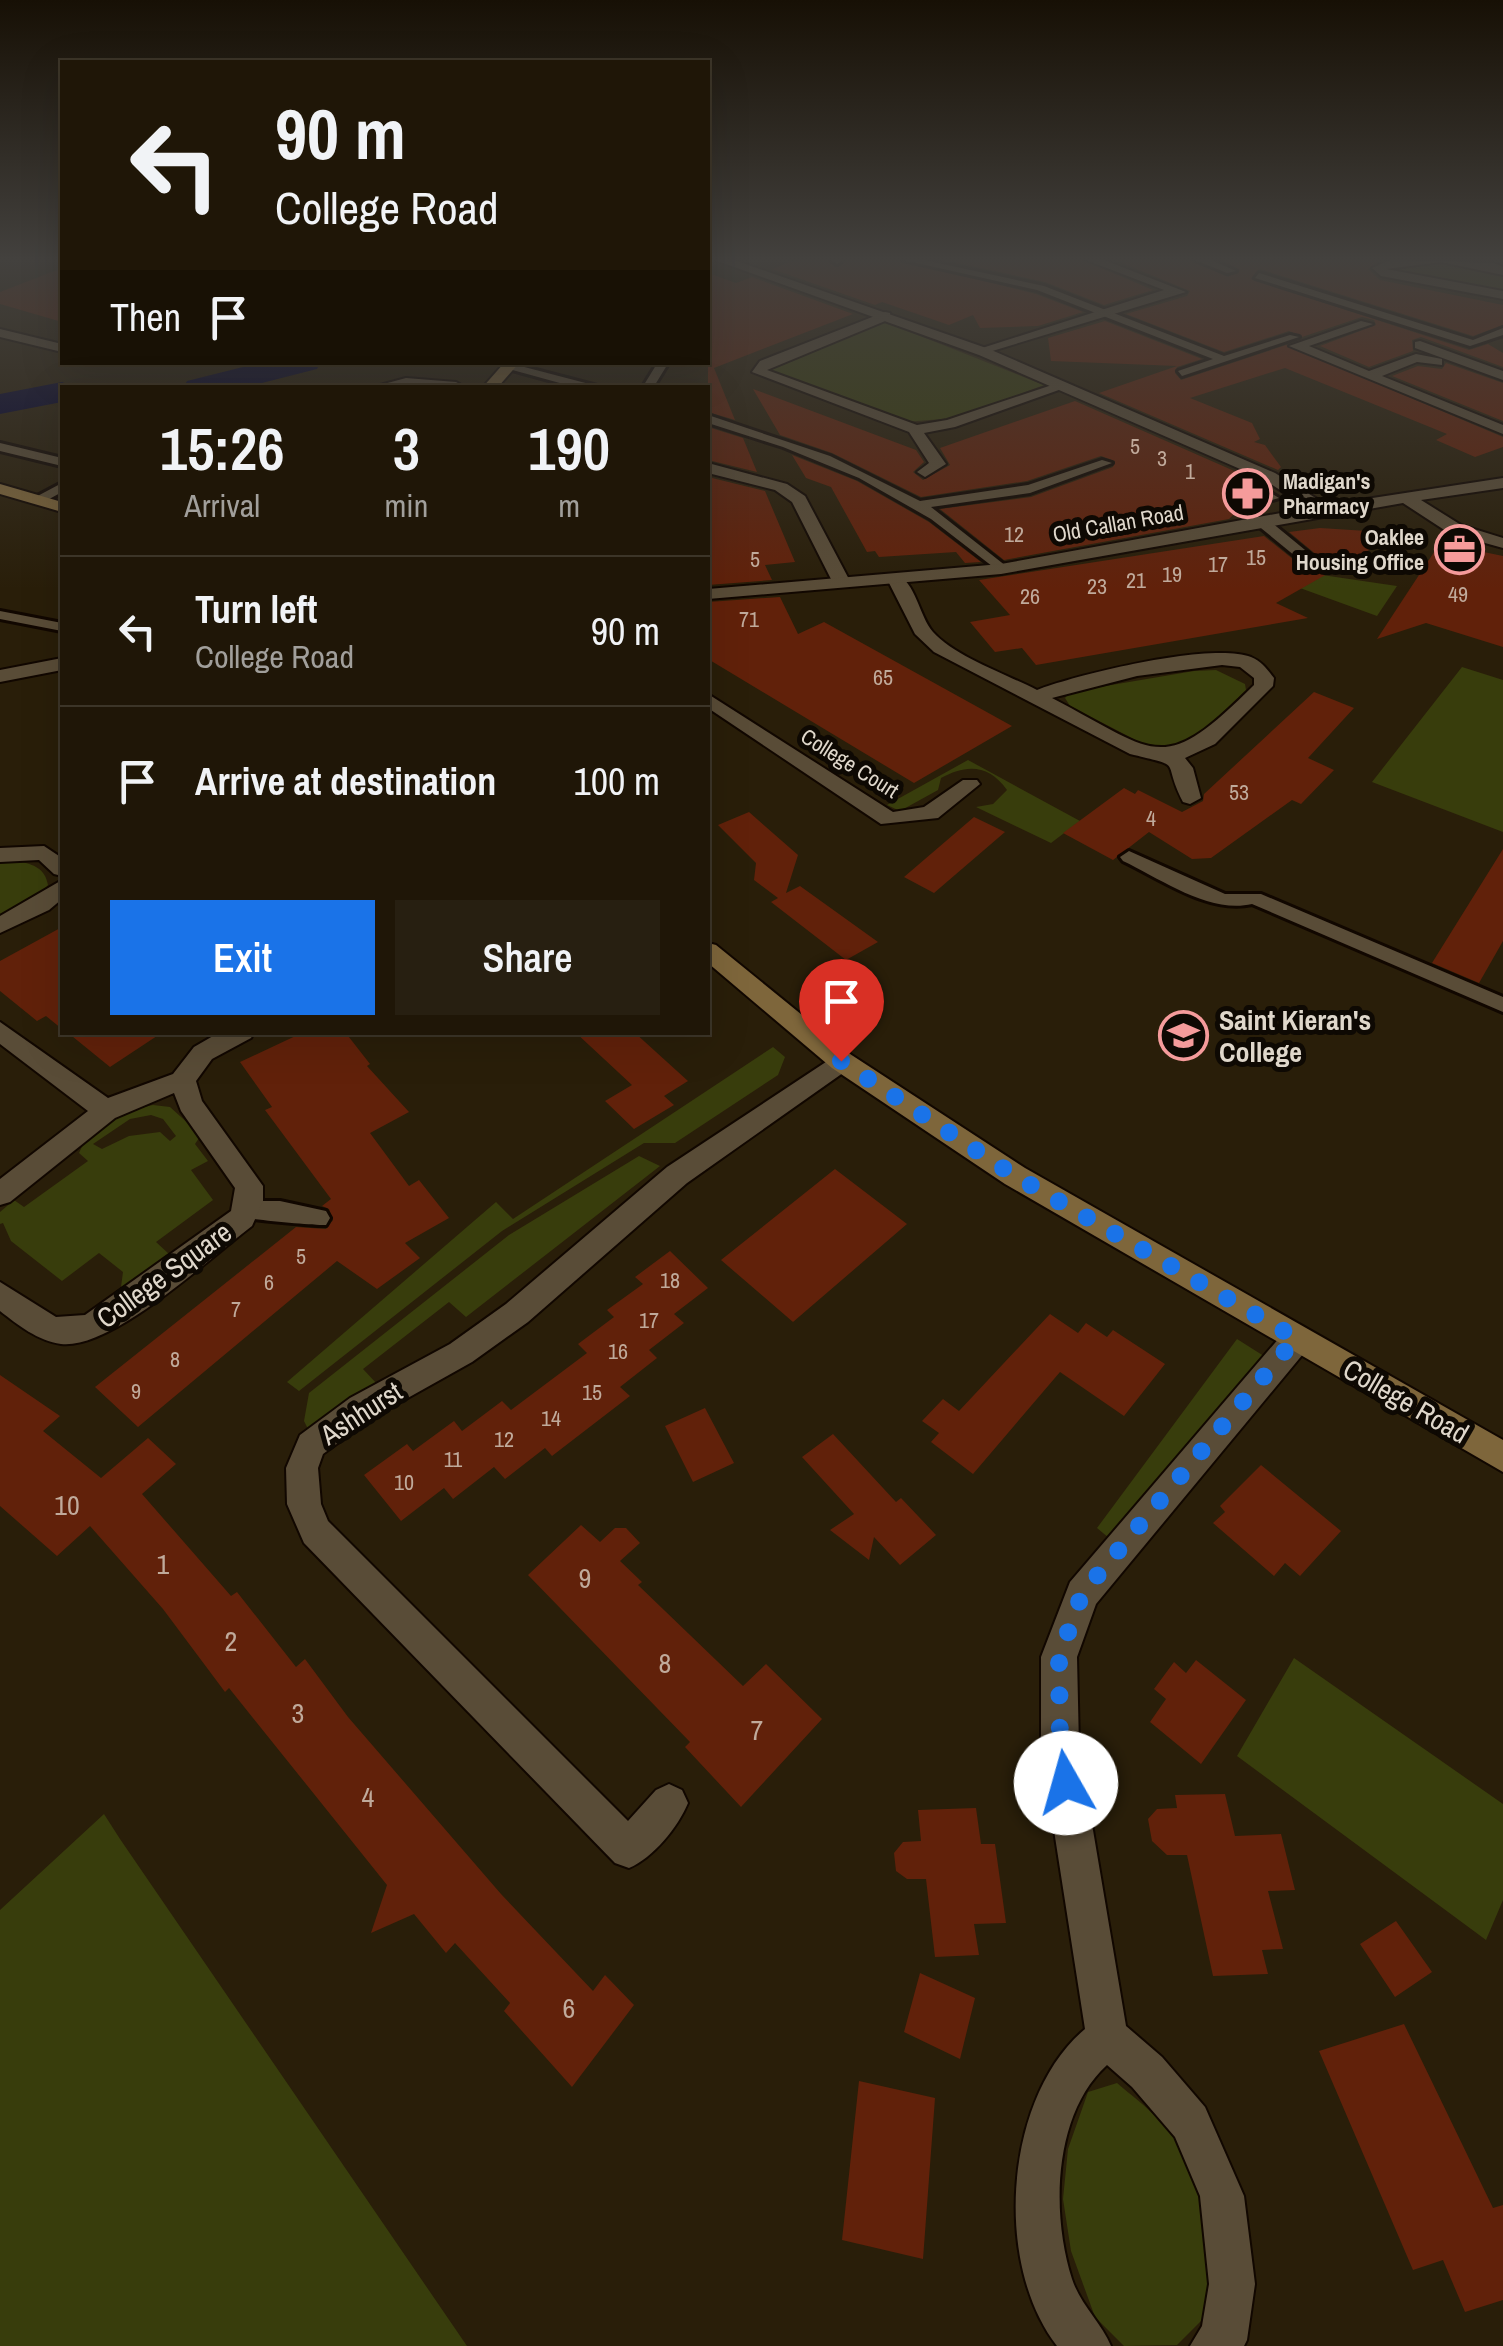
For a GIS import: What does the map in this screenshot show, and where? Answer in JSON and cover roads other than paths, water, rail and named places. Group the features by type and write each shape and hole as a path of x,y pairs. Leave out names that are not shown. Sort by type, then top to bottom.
{"main road":[{"path":"0,490 60,506"},
{"name":"College Road","path":"710,953 841,1061 1015,1176 1503,1457"}],"street":[{"path":"759,369 764,375 916,430 950,424 1062,386"},
{"path":"1024,369 1269,476 1322,510"},
{"path":"1352,369 1491,429"},
{"path":"1368,376 1385,369"},
{"path":"744,381 764,375"},
{"path":"391,385 444,385"},
{"path":"916,430 916,436 938,464 925,472"},
{"path":"710,469 781,487 800,499 842,584"},
{"name":"Old Callan Road","path":"710,594 1001,569 1322,510 1503,482"},
{"path":"1407,499 1455,529 1503,543"},
{"path":"896,579 924,634 941,648 1137,750 1172,756 1196,750 1263,686 1264,678 1256,668 1239,660 1211,660 1086,680 1036,696"},
{"path":"0,676 60,664"},
{"name":"College Court","path":"710,701 889,819 930,813 970,784"},
{"path":"1172,756 1183,768 1190,798"},
{"path":"0,855 44,853 60,867"},
{"path":"0,926 41,906 60,889"},
{"path":"0,1031 106,1111"},
{"path":"0,1194 106,1111 142,1093 183,1081 203,1052 236,1035"},
{"name":"Ashhurst","path":"668,1804 628,1849 316,1532 304,1504 302,1468 311,1445 361,1408 461,1353 518,1313 677,1175 841,1061"},
{"name":"College Square","path":"0,1294 52,1332 68,1334 90,1329 226,1233 245,1210 249,1186 190,1104 183,1081"},
{"path":"1214,2346 1223,2340 1232,2284 1222,2196 1190,2122 1147,2072 1107,2036 1060,1747 1059,1657 1082,1594 1296,1338"},
{"path":"1088,2346 1072,2331 1040,2254 1038,2178 1053,2112 1075,2067 1107,2036"}],"lane":[{"path":"530,369 583,385"},
{"path":"1182,373 1194,369"},
{"path":"710,419 851,466 976,544 1001,569"},
{"path":"0,447 60,462"},
{"path":"918,505 1030,489 1112,466 1086,454"},
{"path":"1246,506 1272,498 1247,484 1269,476"},
{"path":"37,500 60,488"},
{"path":"1261,521 1311,562"},
{"path":"0,615 60,627"},
{"path":"1129,857 1220,899 1235,902 1254,898 1503,1004"},
{"path":"245,1210 280,1210 318,1218"}],"waterway":[{"path":"211,385 275,369"},
{"path":"0,404 60,392"}],"place":[{"name":"Madigan's Pharmacy","path":"1248,494"},
{"name":"Oaklee Housing Office","path":"1459,550"},
{"name":"Saint Kieran's College","path":"1184,1036"}]}
